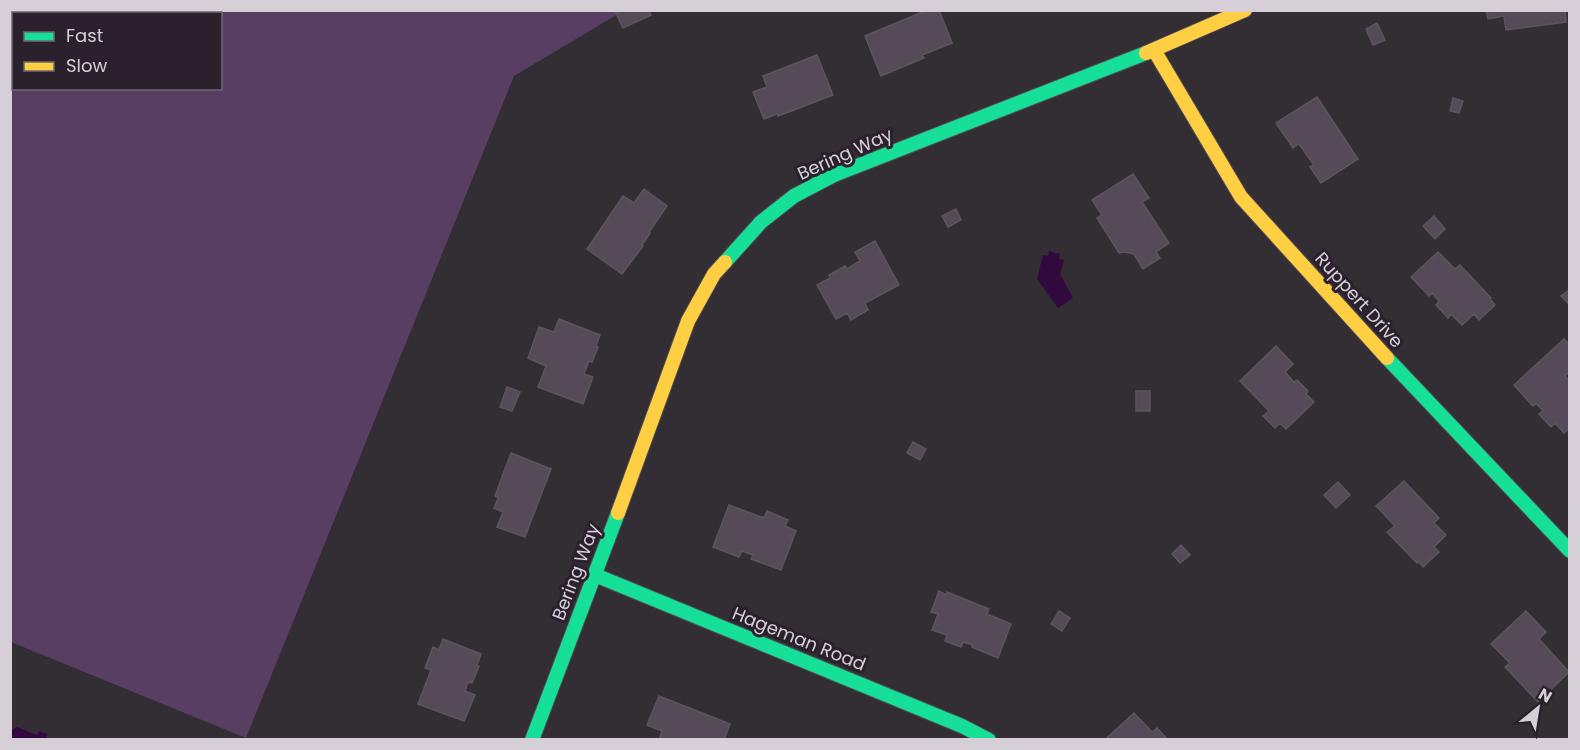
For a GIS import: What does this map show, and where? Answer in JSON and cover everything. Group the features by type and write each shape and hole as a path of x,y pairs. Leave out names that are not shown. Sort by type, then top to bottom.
{"street":[{"name":"Bering Way","path":"532,740 688,321 714,274 761,222 794,196 834,175 1154,50 1245,10"},
{"name":"Ruppert Drive","path":"1154,50 1241,197 1569,551"},
{"name":"Hageman Road","path":"595,574 962,726 989,740"}],"shaded area":[{"path":"10,11 623,11 514,76 246,738 11,642"},
{"path":"1049,251 1060,254 1059,259 1064,260 1060,274 1073,298 1058,308 1037,279 1043,255 1048,256"},
{"path":"17,727 37,735 39,731 47,734 46,738 49,739 11,739 11,730"}],"building":[{"path":"622,10 649,10 651,15 623,28 616,13"},
{"path":"927,10 939,10 952,43 922,55 924,58 881,76 865,36"},
{"path":"1486,10 1565,10 1566,22 1506,30 1504,16 1488,19"},
{"path":"1377,23 1385,40 1373,45 1366,29"},
{"path":"817,55 833,95 764,119 753,92 767,87 763,76"},
{"path":"1317,97 1358,159 1321,183 1310,167 1314,165 1299,144 1293,148 1276,123"},
{"path":"1453,98 1463,101 1459,113 1450,111"},
{"path":"1133,174 1149,198 1142,202 1169,243 1156,252 1160,258 1143,269 1134,254 1119,253 1097,218 1102,215 1092,200"},
{"path":"644,189 667,206 649,232 643,246 622,274 587,249 623,196 634,203"},
{"path":"956,209 961,220 948,227 942,216"},
{"path":"1434,216 1445,229 1435,239 1423,226"},
{"path":"875,241 899,285 865,303 868,310 851,320 847,313 836,319 817,285 845,266 847,269 860,261 855,252"},
{"path":"1438,252 1455,269 1460,265 1491,298 1495,305 1479,320 1474,314 1462,325 1451,314 1448,318 1436,305 1439,301 1432,293 1429,296 1411,277"},
{"path":"1570,289 1570,305 1561,296"},
{"path":"559,319 600,335 592,362 589,361 584,374 593,377 583,404 538,387 546,366 528,358 539,327 554,332"},
{"path":"1564,339 1570,345 1570,372 1565,376 1570,382 1570,428 1564,433 1555,423 1551,427 1539,414 1543,411 1536,403 1533,406 1514,385"},
{"path":"1276,346 1293,364 1285,372 1294,382 1297,380 1308,391 1306,394 1314,402 1286,429 1280,423 1275,428 1263,416 1269,411 1240,381"},
{"path":"507,387 520,392 512,411 500,407"},
{"path":"1136,391 1150,391 1150,411 1136,411"},
{"path":"913,442 926,449 920,460 907,453"},
{"path":"511,453 551,469 525,537 497,527 503,512 494,508 498,498 495,496"},
{"path":"1404,481 1439,518 1434,523 1446,535 1434,547 1439,552 1423,567 1387,532 1395,526 1376,506"},
{"path":"1338,482 1350,495 1336,508 1324,495"},
{"path":"729,505 764,518 767,511 788,520 785,526 796,531 781,570 751,559 753,555 742,551 739,557 713,547"},
{"path":"1181,545 1190,555 1180,563 1172,554"},
{"path":"939,591 989,609 987,614 1011,624 998,658 972,647 973,645 963,642 961,647 945,641 947,635 932,630 938,614 931,612"},
{"path":"1059,611 1070,618 1062,631 1051,624"},
{"path":"1526,611 1546,632 1539,639 1569,672 1538,702 1505,667 1510,663 1491,644"},
{"path":"443,639 481,654 472,683 468,682 465,691 475,695 464,721 418,704 431,670 425,668 433,647 439,650"},
{"path":"659,696 730,724 724,740 659,740 662,731 647,725"},
{"path":"1134,713 1152,732 1157,728 1168,740 1108,740 1107,738"}],"traffic: fast":[{"path":"725,262 761,222 794,196 834,175 1146,53"},
{"path":"1387,358 1570,551"},
{"path":"532,740 618,513"},
{"path":"595,575 962,726 989,740"}],"traffic: slow":[{"path":"1146,53 1245,10"},
{"path":"1154,50 1241,197 1387,358"},
{"path":"618,513 688,321 714,274 725,262"}]}
